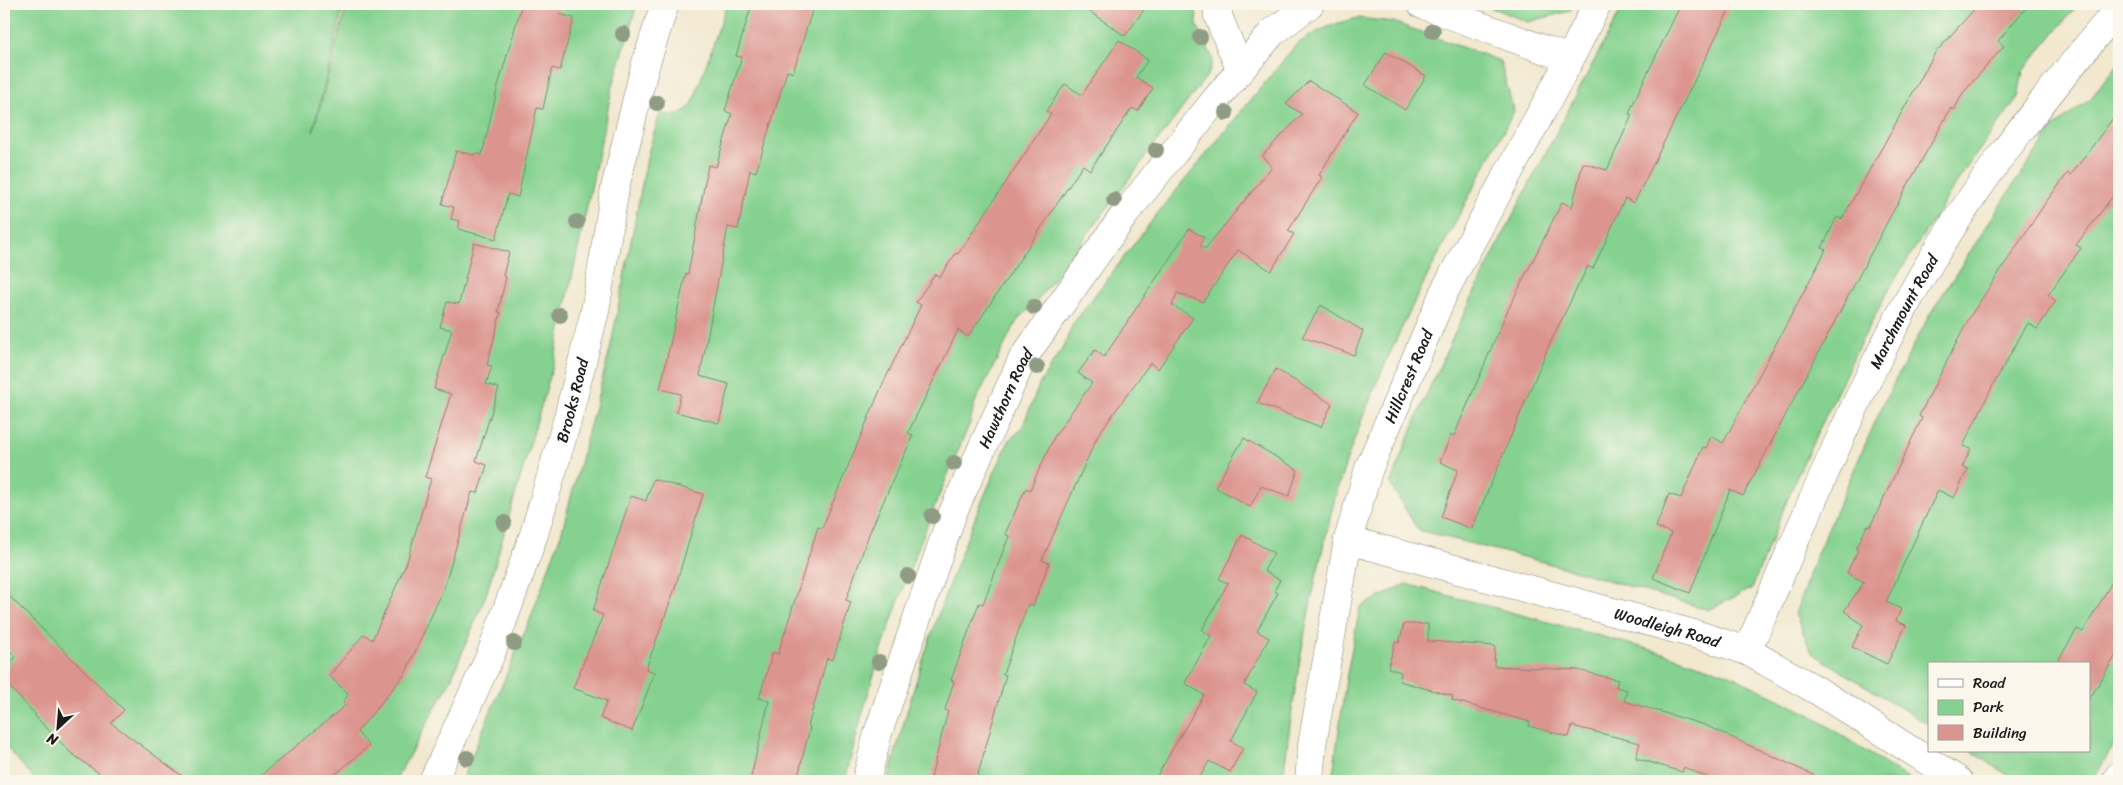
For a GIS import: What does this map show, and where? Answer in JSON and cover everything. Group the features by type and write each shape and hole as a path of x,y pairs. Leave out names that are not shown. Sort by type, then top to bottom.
{"street":[{"name":"Brooks Road","path":"433,781 490,654 534,534 567,421 595,311 615,188 645,66 665,4"},
{"path":"1218,4 1218,16 1240,69"},
{"name":"Hawthorn Road","path":"866,781 878,733 953,512 1023,358 1125,214 1240,69 1272,32 1310,4"},
{"path":"1421,4 1570,59"},
{"name":"Hillcrest Road","path":"1309,781 1312,745 1348,540 1369,468 1445,290 1570,59 1597,4"},
{"name":"Marchmount Road","path":"1747,651 1862,393 1898,320 1941,247 1996,163 2119,8"},
{"name":"Woodleigh Road","path":"1348,540 1705,637 1747,651 1818,691 1959,781"},
{"path":"2116,781 2119,776"}],"green space":[{"path":"4,4 344,4 313,132 347,4 637,4 612,89 554,362 486,595 450,682 395,781 36,781 4,744"},
{"path":"727,4 1196,4 1197,25 1213,59 1209,73 1037,301 1017,321 975,402 970,423 933,510 899,599 870,689 845,781 461,781 531,617 562,531 610,350 648,153 660,113 677,114 685,111 692,105"},
{"path":"1482,4 1574,4 1570,11 1528,22"},
{"path":"1624,4 2078,4 2023,71 2018,97 1967,167 1890,287 1857,350 1796,478 1752,588 1709,610 1570,569 1418,530 1390,484 1415,422 1471,300"},
{"path":"1358,18 1393,22 1500,61 1514,111 1418,294 1375,388 1339,484 1317,573 1305,632 1283,781 888,781 926,650 973,522 1010,439 1021,430 1040,383 1064,346 1073,324 1157,214 1295,46 1325,28"},
{"path":"2119,63 2119,737 2092,781 2017,781 1972,752 2090,752 2090,662 1928,662 1928,724 1812,653 1795,614 1815,558 1884,402 1930,314 2010,190 2055,126 2091,98"},
{"path":"1406,584 1663,653 1728,674 1811,715 1911,781 1332,781 1346,679 1360,607"}],"building":[{"path":"522,4 561,4 559,14 574,18 560,70 552,68 543,109 537,108 518,197 508,194 496,239 458,229 460,221 451,219 454,207 442,204 456,151 482,155 498,86"},
{"path":"752,4 814,4 793,73 787,71 756,172 750,170 738,229 728,227 700,376 729,384 719,423 676,412 681,394 660,389 686,273 688,274 708,165 716,167 732,114 725,111 742,57 736,56"},
{"path":"1079,4 1148,4 1125,36"},
{"path":"1681,4 1732,4 1634,203 1625,198 1593,269 1588,266 1549,345 1472,529 1441,517 1458,470 1440,462 1451,435 1454,436 1506,314 1562,202 1572,207 1583,163 1607,170 1632,115 1629,114 1635,99"},
{"path":"1979,4 2029,4 1998,41 2004,46 1963,93 1954,110 1951,108 1891,215 1743,496 1730,490 1690,593 1653,578 1671,533 1656,527 1669,494 1681,498 1703,447 1706,448 1711,436 1723,443 1826,250 1822,248 1837,217 1842,219 1935,53"},
{"path":"1119,40 1148,60 1136,77 1153,88 1138,111 1132,108 1090,170 1083,165 968,337 958,330 908,433 913,435 869,534 846,600 851,602 833,660 827,658 808,726 810,727 797,781 750,781 769,701 759,698 773,652 778,654 818,527 822,528 881,388 921,305 916,302 935,274 940,277 956,253 958,254 1051,114 1046,111 1065,84 1082,95"},
{"path":"1386,52 1426,76 1405,110 1365,85"},
{"path":"1309,81 1358,112 1319,175 1322,177 1288,231 1294,234 1271,271 1238,250 1203,302 1177,293 1172,305 1193,318 1158,369 1150,363 1098,435 1042,560 1049,563 1033,606 1028,604 1003,674 1006,675 976,781 945,781 931,777 948,711 945,710 954,681 951,680 979,603 983,604 1009,536 1005,534 1026,488 1030,490 1054,437 1092,383 1078,373 1095,350 1104,357 1189,229 1204,237 1200,245 1205,249 1272,167 1262,156 1302,114 1286,104"},
{"path":"2119,110 2119,188 2076,245 2081,248 2048,295 2056,301 2037,329 2028,323 1992,387 1963,446 1971,449 1962,467 1968,469 1954,498 1938,490 1886,602 1901,609 1896,621 1906,625 1887,664 1852,647 1863,625 1844,611 1864,582 1847,573 1858,550 1856,549 1867,526 1870,527 1922,418 1919,416 1969,318 2046,202 2068,173 2071,175"},
{"path":"474,243 509,252 503,276 506,277 498,312 501,312 487,365 492,366 486,384 499,388 476,461 487,465 478,493 472,492 444,588 405,674 357,732 369,746 327,781 254,781 346,705 343,702 349,694 329,676 364,634 372,640 407,562 431,479 425,477 451,394 434,389 452,330 440,327 447,302 459,304"},
{"path":"1321,305 1363,331 1354,355 1302,337"},
{"path":"1276,369 1332,404 1321,427 1257,403"},
{"path":"1244,438 1298,470 1289,496 1261,486 1250,507 1215,487"},
{"path":"653,479 703,494 674,591 646,669 655,672 632,731 600,718 607,701 573,688 603,615 593,611 631,496 646,501"},
{"path":"1242,535 1274,553 1264,571 1280,580 1274,591 1278,593 1257,631 1269,638 1244,685 1257,692 1231,741 1243,748 1230,772 1209,761 1198,781 1154,781 1204,695 1185,683 1211,636 1202,630 1228,583 1219,579"},
{"path":"2119,570 2119,650 2090,698 2090,662 2057,662 2077,629 2083,632"},
{"path":"4,591 124,710 111,723 189,781 110,781 71,753 4,681 4,670 16,657 4,644"},
{"path":"1404,624 1428,624 1428,641 1495,646 1494,666 1578,670 1618,680 1616,687 1627,690 1624,701 1705,725 1826,781 1715,781 1684,767 1682,772 1636,758 1640,743 1572,726 1569,737 1529,726 1530,722 1452,700 1453,696 1399,681 1401,672 1388,668 1395,642 1399,643"}]}
